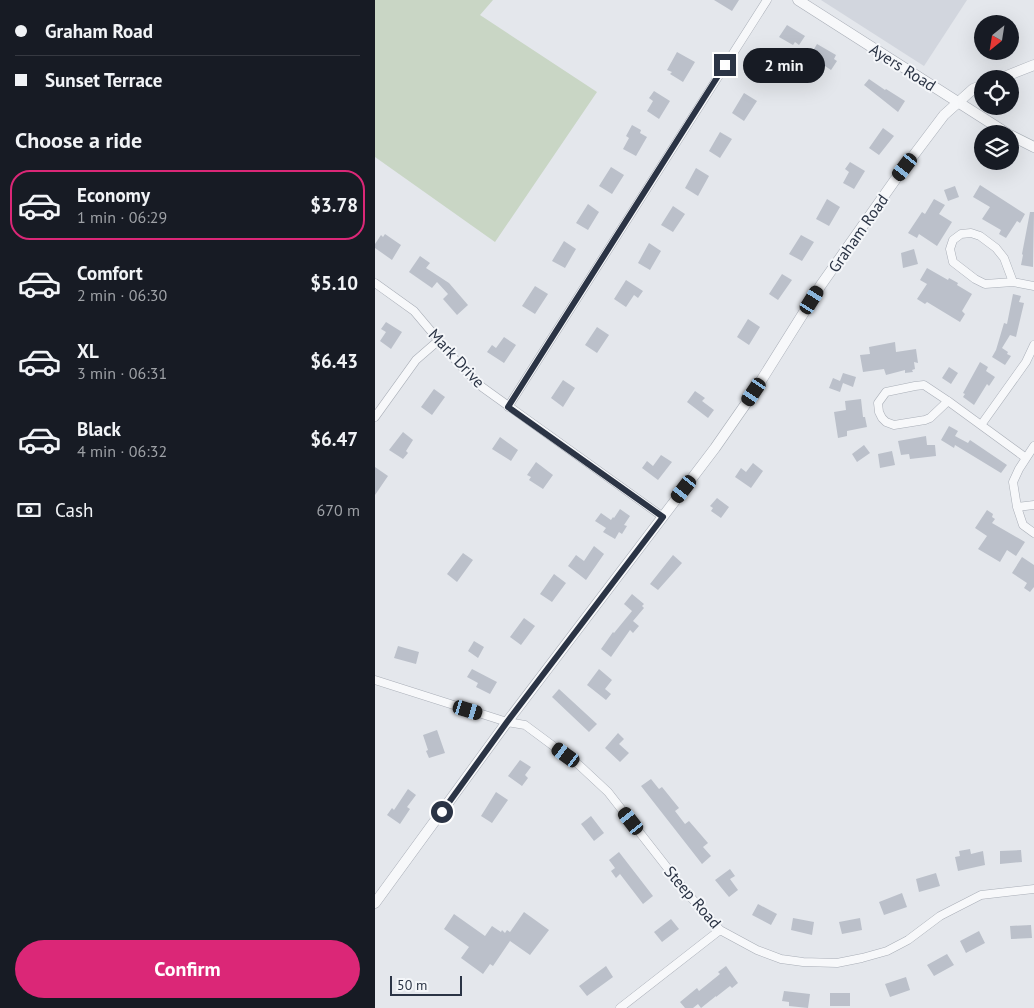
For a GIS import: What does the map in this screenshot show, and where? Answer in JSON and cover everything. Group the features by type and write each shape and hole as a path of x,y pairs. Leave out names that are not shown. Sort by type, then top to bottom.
{"street":[{"path":"508,407 767,0"},
{"name":"Ayers Road","path":"798,0 995,125"},
{"path":"1019,71 1034,65"},
{"name":"Graham Road","path":"375,903 507,722 715,448 754,392 821,285 889,188 944,115 974,89"},
{"name":"Ayers Road","path":"1019,139 1034,147"},
{"path":"1013,282 1002,255 991,244 971,233 961,234 953,240 950,249 951,258 956,266 969,275 985,284 1013,282 1034,286"},
{"name":"Mark Drive","path":"375,283 415,311 457,362 482,386 508,407 663,517"},
{"path":"375,417 416,360 439,340"},
{"path":"981,425 1026,362 1034,345"},
{"path":"1026,362 1034,366"},
{"path":"948,400 928,419 898,425 886,422 878,408 880,399 886,392 920,385 928,387 948,400 1026,458"},
{"path":"1034,446 1013,482 1017,507 1023,525 1034,533"},
{"path":"1017,507 1034,505"},
{"name":"Steep Road","path":"375,680 507,722 525,725 579,765 608,792 687,893 720,930 757,950 781,959 837,963 887,951 908,940 940,916 981,895 1034,889"},
{"path":"620,1008 720,930"}],"shaded area":[{"path":"821,0 967,0 924,66"}],"green space":[{"path":"375,0 493,0 480,15 597,92 495,242 375,157"}],"building":[{"path":"714,0 739,0 732,11"},
{"path":"787,25 805,36 799,45 795,42 793,45 779,37"},
{"path":"817,44 836,55 834,59 837,61 831,70 810,56"},
{"path":"677,52 695,62 683,82 667,70"},
{"path":"869,79 905,101 898,112 864,85"},
{"path":"654,91 670,101 659,119 647,111 653,101 649,98"},
{"path":"744,93 757,101 744,121 732,113"},
{"path":"632,125 641,130 640,133 647,137 636,156 623,149 629,138 626,136"},
{"path":"883,128 894,136 879,155 869,148"},
{"path":"720,132 732,139 720,158 709,151"},
{"path":"850,162 865,171 854,189 843,183 849,172 845,169"},
{"path":"611,167 624,175 612,194 599,186"},
{"path":"696,168 709,176 698,196 685,188"},
{"path":"980,185 1025,214 1020,223 1017,221 1006,238 999,234 1001,230 982,219 990,207 973,197"},
{"path":"955,186 959,197 948,201 944,190"},
{"path":"827,199 840,207 829,226 816,219"},
{"path":"934,199 945,205 939,214 952,222 937,246 919,234 917,238 908,233 922,212 925,214"},
{"path":"588,204 599,212 588,230 576,223"},
{"path":"673,206 685,214 673,232 661,225"},
{"path":"1030,212 1034,212 1033,267 1021,265"},
{"path":"385,234 401,245 392,260 375,248 375,244 381,235 383,237"},
{"path":"801,235 814,242 802,261 789,254"},
{"path":"564,241 576,249 565,268 552,261"},
{"path":"649,243 661,251 650,270 638,263"},
{"path":"914,249 918,264 903,268 901,253"},
{"path":"420,256 430,263 426,268 449,283 468,305 457,315 443,299 448,294 437,282 432,288 409,272"},
{"path":"927,268 948,280 949,278 958,283 957,285 972,294 962,311 965,314 960,322 927,302 925,304 917,299 927,284 920,280"},
{"path":"782,274 792,280 778,300 769,294"},
{"path":"626,280 643,291 638,298 634,295 626,307 614,299"},
{"path":"535,286 548,294 535,314 522,306"},
{"path":"1013,294 1021,296 1019,302 1024,303 1016,337 1010,335 1002,348 1011,356 1005,365 992,357 1004,323 1007,324"},
{"path":"748,319 760,327 749,345 737,337"},
{"path":"386,322 402,332 391,349 380,341 386,332 381,329"},
{"path":"597,327 609,335 597,353 585,345"},
{"path":"504,337 516,345 504,363 487,352 492,345 496,348"},
{"path":"895,342 896,352 916,349 918,363 914,362 915,369 912,370 913,372 905,373 905,370 886,375 884,369 863,372 860,355 870,354 869,347"},
{"path":"980,362 988,367 986,371 995,377 989,386 987,384 974,405 963,397 965,394 963,393"},
{"path":"949,367 958,373 951,384 942,378"},
{"path":"843,373 856,377 853,387 843,383 840,392 829,388 833,378 840,381"},
{"path":"563,380 575,388 563,407 551,398"},
{"path":"434,389 445,397 432,415 421,407"},
{"path":"695,391 705,398 702,401 714,410 708,418 687,402"},
{"path":"861,399 863,417 865,417 867,427 847,431 847,436 838,438 834,412 846,410 845,401"},
{"path":"949,426 958,431 955,436 968,443 970,440 1007,465 1001,473 955,445 954,448 941,440"},
{"path":"403,432 413,440 406,451 408,453 403,459 389,450"},
{"path":"926,436 927,445 935,445 936,456 910,459 909,454 901,455 898,441"},
{"path":"500,437 518,450 511,461 492,449"},
{"path":"864,445 870,453 857,462 852,454"},
{"path":"892,451 895,465 880,468 878,454"},
{"path":"661,455 672,462 658,480 642,468 647,461 653,466"},
{"path":"536,462 553,475 543,489 529,480 531,477 527,475"},
{"path":"753,463 763,471 751,488 735,477 741,468 746,472"},
{"path":"375,467 388,476 375,495"},
{"path":"717,498 729,507 721,518 711,511 713,508 710,506"},
{"path":"620,509 630,516 624,525 627,526 622,534 619,532 615,539 603,532 606,528 595,521 601,513 611,520"},
{"path":"987,510 993,514 992,517 995,519 992,523 1025,542 1016,556 1007,550 1000,562 978,549 987,536 975,528"},
{"path":"594,546 604,554 586,580 568,566 576,555 584,561"},
{"path":"463,553 473,560 457,582 447,574"},
{"path":"673,555 682,563 658,590 650,584"},
{"path":"1022,557 1034,565 1034,587 1030,592 1024,588 1027,583 1012,573"},
{"path":"554,574 566,583 552,602 540,594"},
{"path":"632,594 644,604 642,606 644,608 633,621 639,626 633,633 630,630 611,657 601,649 632,611 624,604"},
{"path":"524,618 535,626 521,645 510,637"},
{"path":"474,641 484,647 478,658 468,651"},
{"path":"398,646 419,652 416,664 394,658"},
{"path":"472,669 497,682 490,694 476,687 478,683 467,677"},
{"path":"599,669 612,680 605,689 611,694 606,700 587,685"},
{"path":"559,689 597,724 589,732 552,697"},
{"path":"437,730 445,753 429,758 423,735"},
{"path":"618,733 624,739 619,744 629,753 620,762 605,748"},
{"path":"520,760 531,767 525,775 528,778 522,786 508,776"},
{"path":"651,779 659,789 662,787 679,808 675,811 685,824 689,821 708,843 703,847 711,856 702,864 641,786"},
{"path":"408,789 416,795 407,807 410,809 400,824 387,815 392,808 394,810"},
{"path":"496,792 508,800 492,823 481,816"},
{"path":"591,816 604,833 594,841 581,824"},
{"path":"970,849 971,854 983,851 985,865 958,871 955,857 960,856 959,851"},
{"path":"1021,850 1022,862 1000,864 1000,851"},
{"path":"619,852 653,896 643,904 620,874 616,878 611,871 615,868 609,860"},
{"path":"730,869 735,876 730,879 738,890 729,897 715,880"},
{"path":"936,873 940,886 919,892 916,879"},
{"path":"902,893 907,907 884,915 879,902"},
{"path":"758,904 777,914 771,925 752,915"},
{"path":"524,912 549,930 530,955 510,941 493,966 490,964 483,974 461,958 469,947 444,929 454,914 485,936 492,926 501,932 502,930 505,933 507,930 510,932"},
{"path":"793,918 814,922 812,935 791,930"},
{"path":"860,918 862,930 842,934 839,922"},
{"path":"671,919 679,929 662,942 654,932"},
{"path":"1031,925 1032,938 1011,939 1010,926"},
{"path":"979,931 985,943 966,953 960,941"},
{"path":"947,954 954,965 934,976 927,965"},
{"path":"606,966 613,977 587,996 579,986"},
{"path":"726,966 738,983 732,988 730,986 701,1008 698,1004 693,1008 685,1008 680,1002 697,988 699,991 720,974 718,972"},
{"path":"906,977 910,990 890,997 885,984"},
{"path":"784,991 810,994 808,1008 789,1006 789,1002 782,1001"},
{"path":"830,993 850,993 850,1006 830,1006"}],"route":[{"path":"442,812 507,722 663,517 508,407 725,65"}]}
